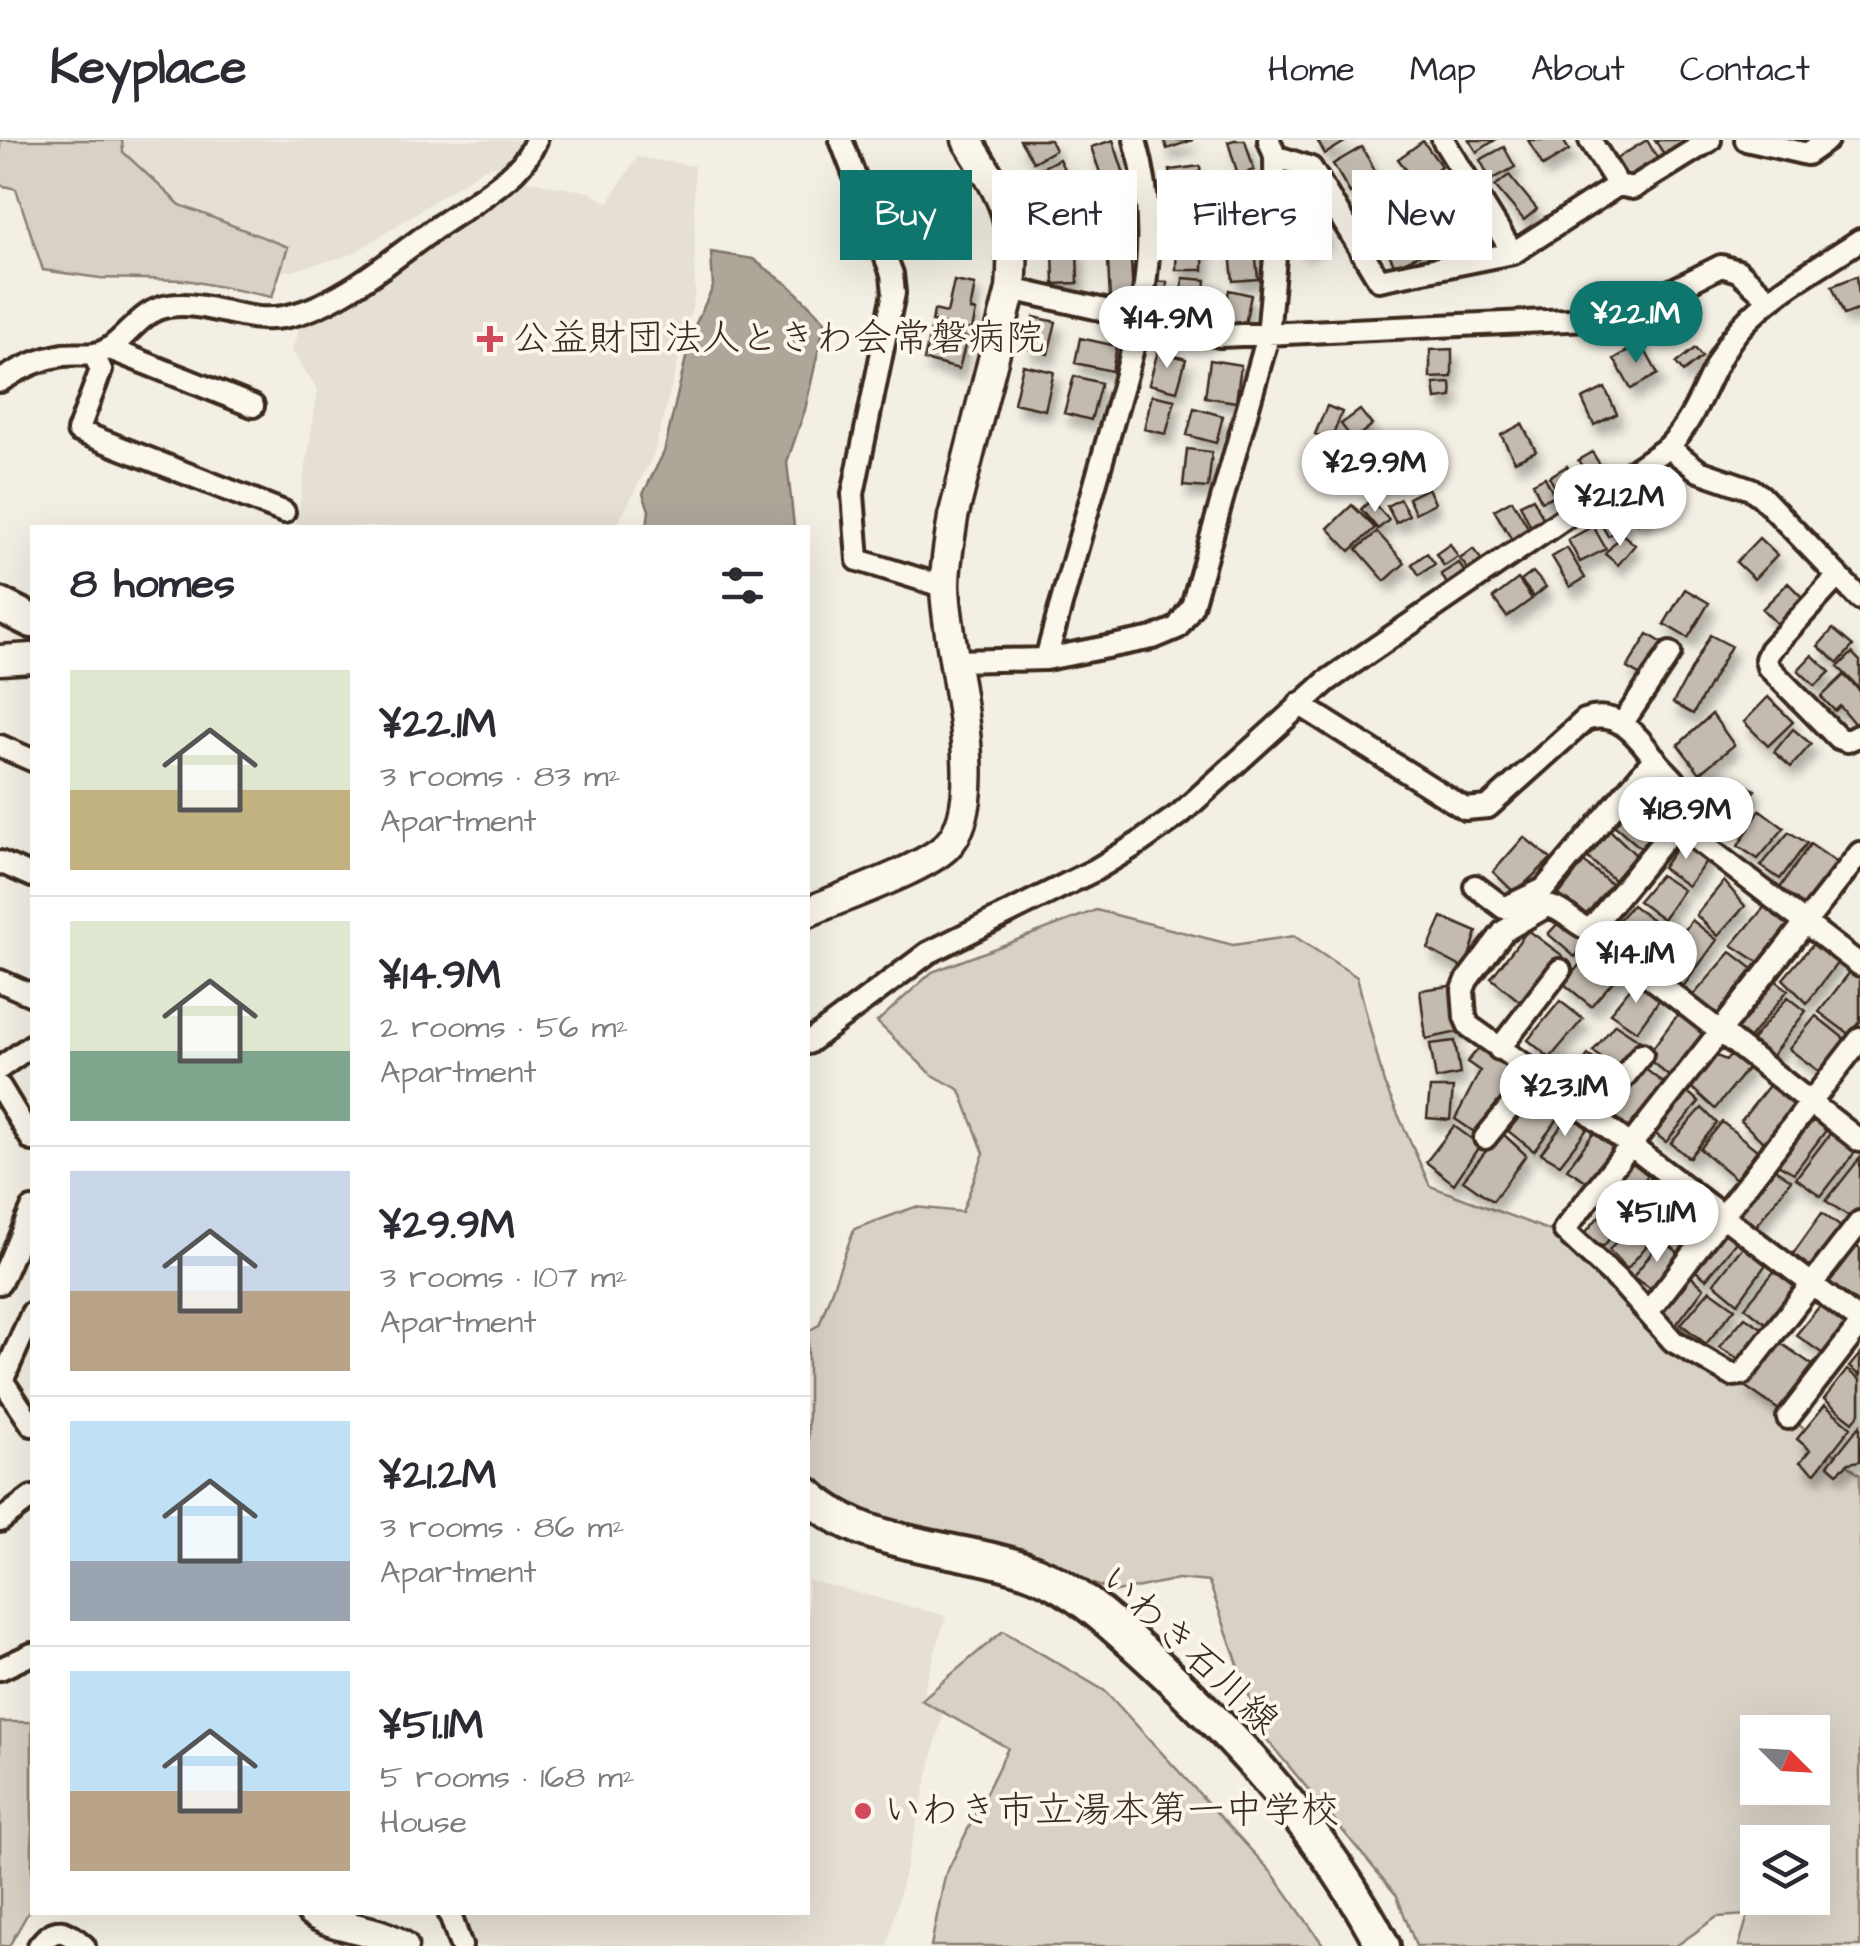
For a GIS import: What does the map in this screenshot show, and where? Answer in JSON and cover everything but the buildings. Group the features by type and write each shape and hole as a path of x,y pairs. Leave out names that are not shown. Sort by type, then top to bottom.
{"main road":[{"path":"0,604 30,620"},
{"name":"いわき石川線","path":"810,1497 866,1530 922,1548 1036,1574 1063,1588 1114,1626 1179,1685 1271,1783 1348,1884 1383,1946"}],"street":[{"path":"284,512 78,431 102,370 102,352 155,310 171,305 253,319 310,310 339,295 500,184 530,155 536,140"},
{"path":"841,140 892,274 894,293 853,494 858,560 945,586"},
{"path":"1046,659 1142,320 1150,243 1147,181 1135,140"},
{"path":"1443,140 1514,253"},
{"path":"1590,140 1618,184 1633,188 1710,140"},
{"path":"1746,140 1807,154 1827,140"},
{"path":"810,911 925,861 946,847 960,828 966,807 969,774 945,586 954,517 1011,289 1014,258 1010,216 970,141"},
{"path":"954,661 1046,659 1153,638 1177,628 1192,606 1268,336 1276,246 1272,148"},
{"path":"1272,148 1310,168 1380,280 1514,253 1618,184"},
{"path":"810,1042 928,953 1140,843 1180,814 1299,704 1343,670 1668,447 1690,419 1724,350 1741,327 1770,300 1860,240"},
{"path":"1011,289 1220,336 1590,319 1647,303 1722,266 1738,270 1770,300"},
{"path":"0,381 25,364 66,354 102,352 253,406"},
{"path":"1668,447 1699,471 1751,489 1760,496 1860,599"},
{"path":"1838,576 1766,659 1768,667 1838,738 1847,741 1860,736"},
{"path":"1622,724 1670,653"},
{"path":"0,660 30,658"},
{"path":"1299,704 1465,808 1475,810 1488,808 1585,720 1599,716 1630,728 1683,792 1684,810 1677,824 1590,930"},
{"path":"0,746 30,759"},
{"path":"1475,886 1504,908 1544,889 1655,758"},
{"path":"1677,824 1860,965"},
{"path":"1860,853 1564,1230 1624,1285 1673,1341 1732,1375 1742,1374 1860,1222"},
{"path":"0,862 30,875"},
{"path":"1788,1418 1860,1323 1538,1074 1469,1026 1464,1017 1463,990 1504,931 1547,906 1554,907 1590,930 1860,1141"},
{"path":"1499,1049 1560,970"},
{"path":"0,981 30,994"},
{"path":"1648,1312 1860,1039"},
{"path":"0,1068 30,1046"},
{"path":"1593,1116 1642,1054"},
{"path":"1485,1138 1538,1074"},
{"path":"0,1087 30,1137"},
{"path":"0,1283 30,1214"},
{"path":"30,1317 2,1378 30,1423"},
{"path":"0,1521 30,1498"},
{"path":"0,1669 30,1655"},
{"path":"316,1915 398,1945"},
{"path":"450,1915 461,1946"},
{"path":"40,1946 47,1935 57,1930 68,1932 84,1946"}],"shaded area":[{"path":"0,140 122,140 123,152 180,205 288,247 272,297 186,280 100,278 43,270 16,189 0,185"},
{"path":"86,140 537,140 532,156 483,169 353,254 291,271 222,266"},
{"name":"公益財団法人ときわ会常磐病院","path":"637,157 694,166 695,296 653,456 617,525 296,525 318,390 292,351 299,326 381,278 527,181 589,192 608,203"},
{"path":"711,252 753,259 791,287 825,321 805,410 787,462 794,525 647,525 649,510 643,494 664,452 692,332 713,287"},
{"path":"1096,910 1233,945 1294,936 1357,977 1384,1083 1430,1186 1575,1240 1860,1475 1860,1946 1739,1946 1748,1915 1717,1917 1676,1946 1416,1946 1397,1896 1263,1735 1209,1582 1178,1579 1117,1592 945,1534 810,1523 810,1330 819,1325 854,1229 915,1207 962,1212 984,1153 960,1090 931,1074 877,1022 932,972"},
{"name":"いわき市立湯本第一中学校","path":"810,1581 946,1616 921,1700 944,1709 887,1946 452,1946 443,1930 443,1915 810,1915"},
{"path":"1003,1631 1105,1691 1273,1874 1324,1946 931,1946 945,1876 1008,1748 921,1700"},
{"path":"0,1722 30,1722 30,1909 9,1946 0,1946"}],"place":[{"name":"公益財団法人ときわ会常磐病院","path":"490,339"},
{"name":"いわき市立湯本第一中学校","path":"863,1811"}]}
